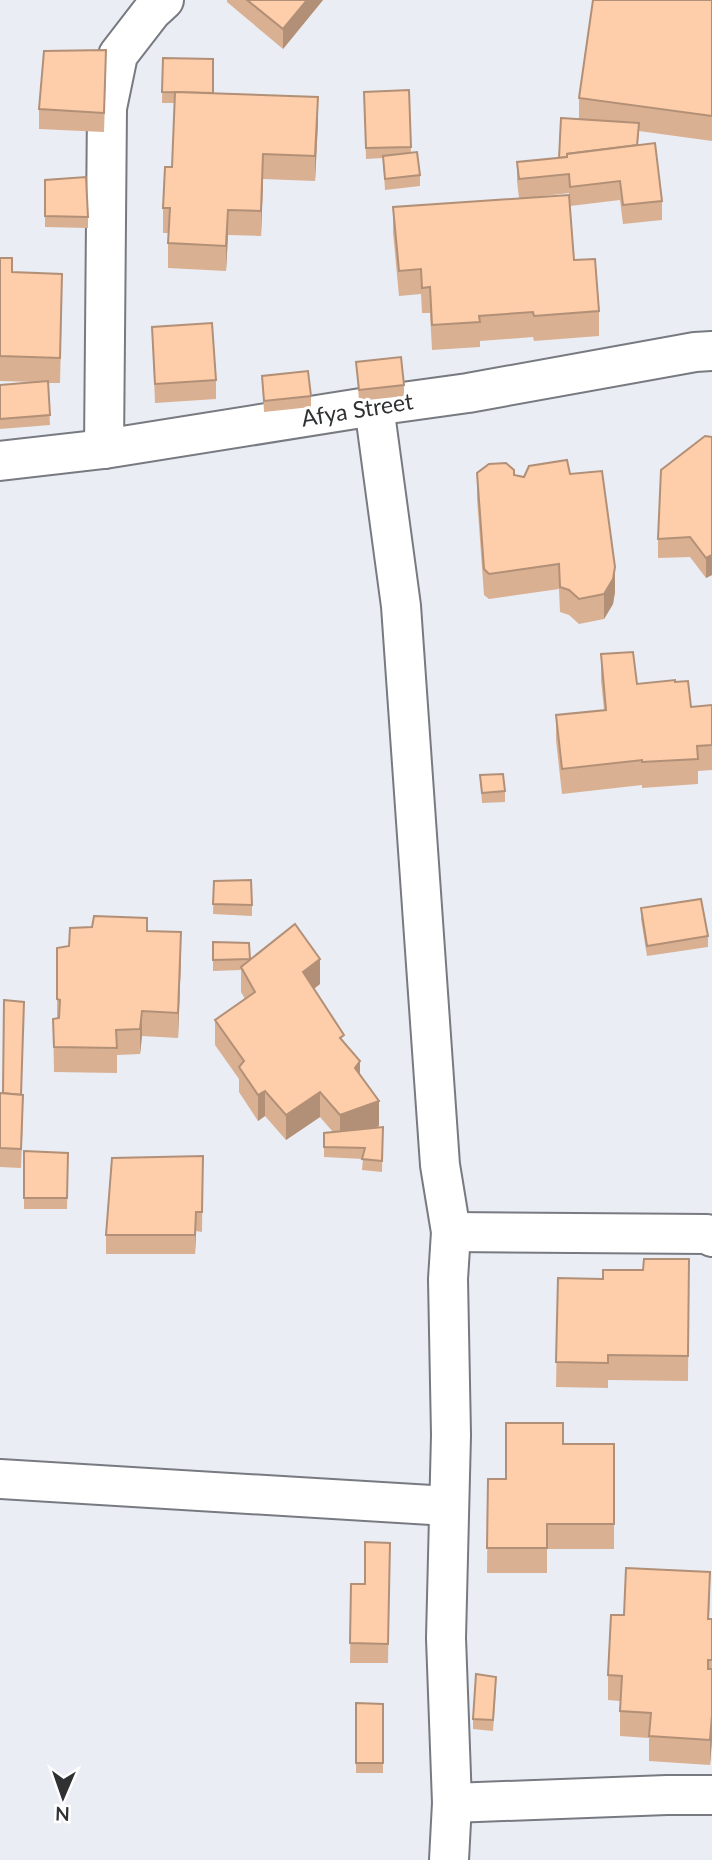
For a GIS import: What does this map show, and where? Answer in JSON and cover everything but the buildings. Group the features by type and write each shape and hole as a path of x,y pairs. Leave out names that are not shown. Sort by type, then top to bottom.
{"street":[{"path":"104,449 107,108 118,55 152,11 164,0"},
{"name":"Afya Street","path":"0,461 104,449 468,393 712,351"},
{"path":"374,406 401,606 440,1165 451,1232 448,1279 451,1435 446,1638 452,1803 449,1860"},
{"path":"451,1232 707,1234 712,1237"},
{"path":"0,1479 448,1506"},
{"path":"452,1803 667,1795 712,1796"}]}
